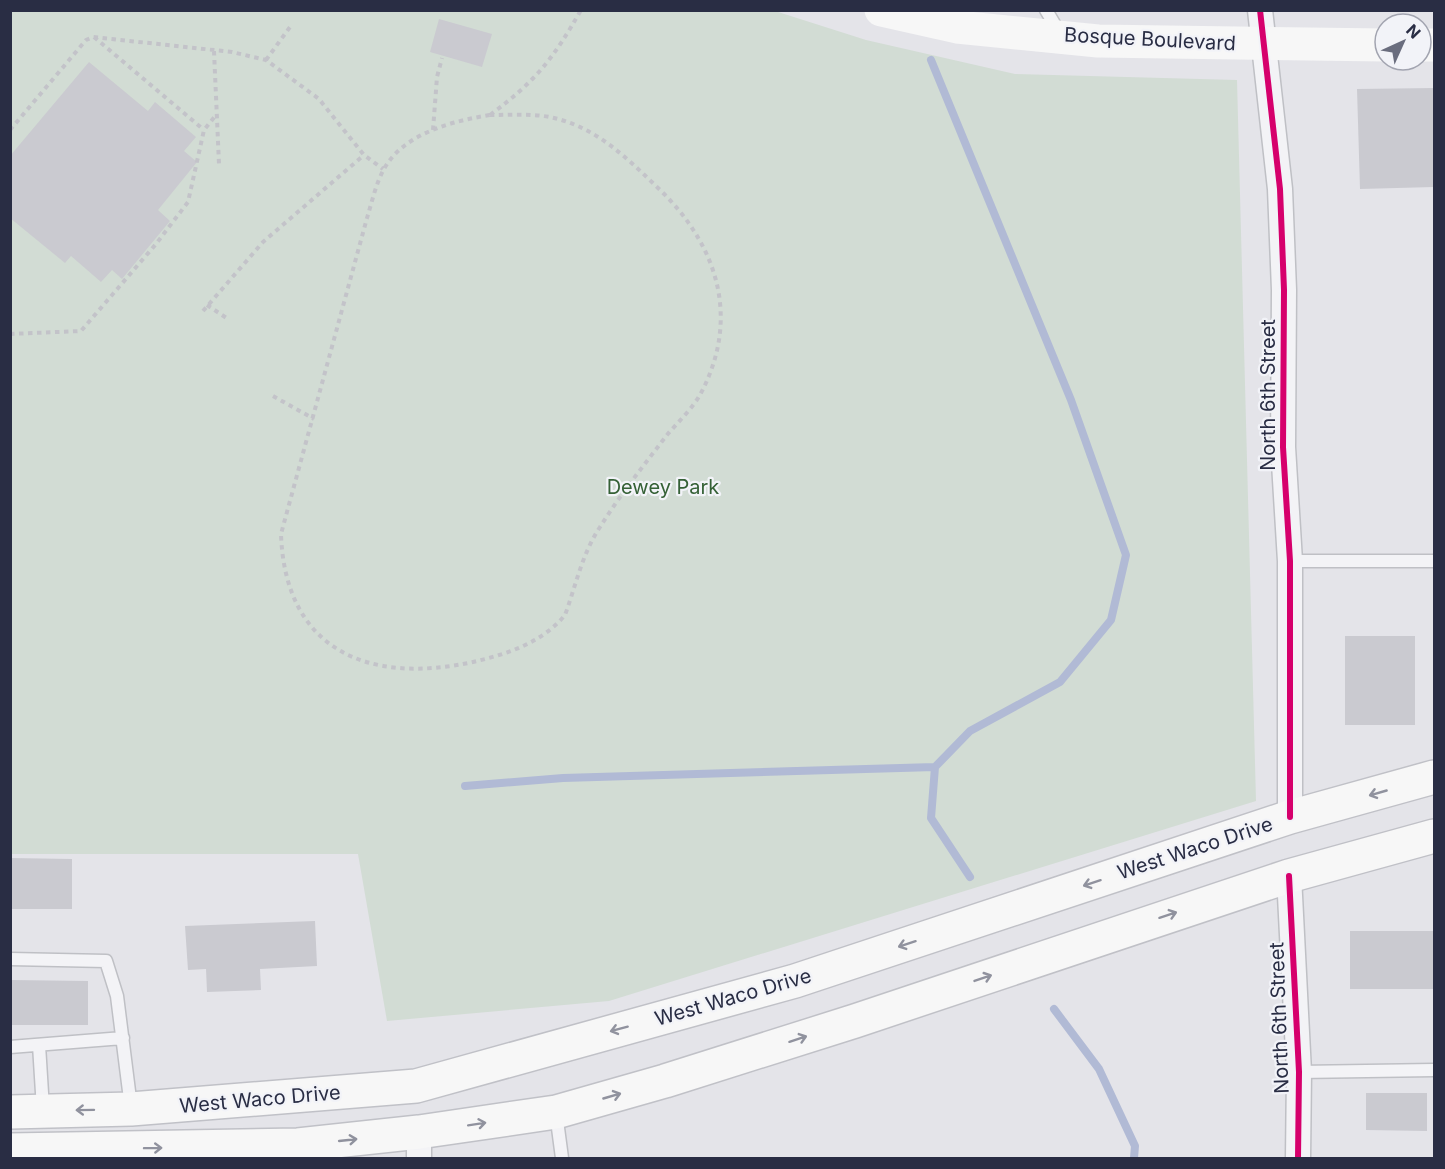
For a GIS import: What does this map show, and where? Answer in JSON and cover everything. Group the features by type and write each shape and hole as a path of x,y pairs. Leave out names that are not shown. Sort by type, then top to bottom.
{"main road":[{"name":"Bosque Boulevard","path":"881,10 957,27 1054,23 1098,41 1373,45"},
{"name":"West Waco Drive","path":"10,1112 131,1109 416,1086 795,981 1290,817 1434,777"},
{"name":"West Waco Drive","path":"10,1150 419,1145 556,1112 665,1081 843,1025 1289,876 1434,836"}],"street":[{"name":"North 6th Street","path":"1260,10 1280,200 1284,290 1283,447 1290,561 1290,817"},
{"name":"North 6th Street","path":"1289,876 1299,1072 1298,1158"}],"lane":[{"path":"1290,561 1434,561"},
{"path":"10,959 106,960 117,996 131,1109"},
{"path":"10,1047 123,1038"},
{"path":"39,1045 44,1111"},
{"path":"1299,1072 1434,1070"},
{"path":"556,1112 562,1158"}],"path":[{"path":"490,115 543,70 556,54 581,10"},
{"path":"266,60 290,27"},
{"path":"93,37 204,130"},
{"path":"10,130 86,40 93,37 232,52 266,60 319,99 364,155 383,170"},
{"path":"214,51 219,164"},
{"path":"433,130 437,78 442,58"},
{"path":"490,115 557,119 597,135 620,152 662,192 689,224 709,254 720,309 717,349 701,394 601,524 589,544 565,615 557,624 536,640 506,652 459,665 433,668 387,667 349,657 318,636 300,610 284,570 280,534 314,419 367,218 383,170 408,143 433,130 464,119 490,115"},
{"path":"10,334 81,331 156,244 188,202 204,130 216,116"},
{"path":"203,311 263,242 364,155"},
{"path":"207,305 228,319"},
{"path":"273,396 314,419"}],"green space":[{"name":"Dewey Park","path":"11,11 775,11 866,40 1015,74 1237,80 1256,801 609,1001 387,1021 358,854 11,854"}],"building":[{"path":"439,19 492,34 482,67 430,52"},
{"path":"89,62 148,111 155,102 196,137 184,151 197,162 158,210 170,221 122,279 112,270 101,282 71,256 65,263 10,218 10,156"},
{"path":"1434,88 1434,187 1360,189 1357,89"},
{"path":"1345,636 1415,636 1415,725 1345,725"},
{"path":"10,858 72,859 72,909 10,909"},
{"path":"315,921 317,966 260,969 261,990 207,992 206,969 188,970 185,926"},
{"path":"1350,931 1434,931 1434,989 1350,989"},
{"path":"10,980 88,981 88,1025 10,1025"},
{"path":"1366,1093 1427,1093 1427,1131 1366,1130"}],"waterway":[{"path":"931,60 1071,400 1126,555 1111,620 1060,682 970,731 935,767 931,818 970,877"},
{"path":"465,786 563,778 935,767"},
{"path":"1054,1009 1099,1069 1135,1146 1134,1158"}],"cycle path":[{"path":"1260,10 1280,189 1284,290 1283,447 1290,561 1290,817"},
{"path":"1289,876 1299,1072 1298,1158"}]}
